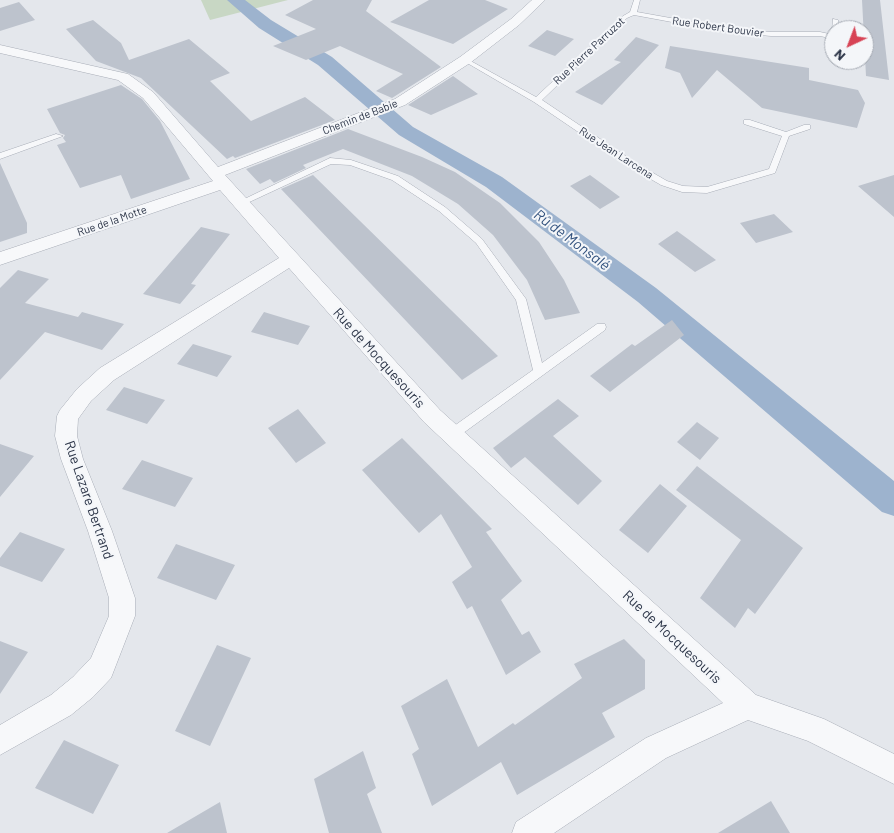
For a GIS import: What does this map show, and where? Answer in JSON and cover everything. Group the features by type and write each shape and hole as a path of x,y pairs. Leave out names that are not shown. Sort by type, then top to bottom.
{"street":[{"name":"Chemin de Babie","path":"220,178 271,150 390,107 418,92 516,22 539,0"},
{"name":"Rue de Mocquesouris","path":"0,49 123,77 148,94 240,203 432,416 747,706"},
{"name":"Rue de la Motte","path":"0,259 220,178"},
{"name":"Rue Lazare Bertrand","path":"0,741 60,705 84,687 101,668 116,635 122,616 122,598 100,531 72,459 66,436 68,416 84,394 108,374 290,259"},
{"path":"527,833 656,748 747,706 814,728 894,770"}],"lane":[{"name":"Rue Pierre Parruzot","path":"537,100 633,12 636,0"},
{"name":"Rue Robert Bouvier","path":"633,12 726,30 771,34 824,35"},
{"name":"Rue Jean Larcena","path":"465,60 537,100 640,170 664,183 689,190 707,190 772,170 786,135"},
{"path":"747,122 786,135 807,127"},
{"path":"0,156 60,136"},
{"path":"28,147 32,156"},
{"path":"240,203 330,161 351,162 394,178 442,209 479,241 521,299 539,371"},
{"path":"452,434 601,327"}],"green space":[{"path":"201,0 288,0 210,20"}],"building":[{"path":"313,0 372,0 366,11 441,67 392,98 376,91 403,74 340,46 306,60 273,46 316,29 285,15"},
{"path":"429,0 485,0 508,9 453,44 390,22"},
{"path":"862,0 880,0 889,80 866,76 866,70 874,70 874,20 863,20"},
{"path":"19,2 35,20 0,31 0,8"},
{"path":"93,20 121,43 129,60 189,39 230,73 210,81 251,121 305,97 335,120 235,158 233,156 227,159 141,78 96,61 66,29"},
{"path":"547,30 574,39 555,56 528,46"},
{"path":"636,37 659,45 602,105 575,92 621,62 614,60"},
{"path":"670,46 809,68 809,80 858,90 865,103 857,128 762,108 717,70 692,98 680,73 665,68"},
{"path":"453,76 478,94 431,115 408,105"},
{"path":"121,85 142,99 160,121 190,179 131,199 121,175 80,188 57,145 66,142 63,138 65,135 60,133 47,109"},
{"path":"348,129 422,157 455,172 500,203 539,242 564,280 580,313 545,320 527,280 493,235 458,204 412,176 343,149 303,165 306,168 274,183 270,179 260,184 246,169"},
{"path":"0,163 27,223 27,233 0,242"},
{"path":"313,175 498,356 462,380 281,189"},
{"path":"590,175 620,197 600,209 570,186"},
{"path":"894,175 894,217 858,186"},
{"path":"774,214 793,232 756,243 740,223"},
{"path":"201,227 230,234 191,284 196,285 180,304 143,294"},
{"path":"677,231 716,260 695,272 658,244"},
{"path":"18,270 49,279 25,303 78,317 82,312 124,324 102,350 45,332 0,380 0,288"},
{"path":"264,312 310,326 298,345 251,332"},
{"path":"672,320 684,335 610,392 590,376 632,344 635,346"},
{"path":"193,344 232,356 217,377 177,364"},
{"path":"124,387 165,400 147,424 106,410"},
{"path":"558,399 579,416 553,436 602,481 578,505 525,457 511,468 493,448"},
{"path":"298,409 326,443 296,463 268,428"},
{"path":"697,422 719,438 700,460 677,442"},
{"path":"402,438 492,529 486,532 522,581 501,600 522,635 529,631 541,652 506,675 472,606 467,609 452,582 472,567 441,514 419,533 362,470"},
{"path":"0,444 34,456 0,497"},
{"path":"142,460 193,478 175,507 122,489"},
{"path":"697,466 803,548 755,614 748,608 735,628 700,598 741,540 676,490"},
{"path":"660,484 687,506 648,553 619,530"},
{"path":"20,532 65,549 42,582 0,566 0,558"},
{"path":"176,544 235,565 216,600 157,578"},
{"path":"624,639 645,660 645,689 602,713 615,737 517,795 501,762 432,806 412,754 419,749 401,706 447,679 478,747 513,723 515,725 582,678 574,664"},
{"path":"0,641 28,652 0,694"},
{"path":"217,645 251,658 210,746 175,731"},
{"path":"64,740 119,765 93,814 35,788"},
{"path":"363,751 376,788 367,794 382,833 329,833 314,779"},
{"path":"771,801 790,833 718,833"},
{"path":"220,802 227,833 167,833"}],"waterway":[{"name":"Rû de Monsalé","path":"235,0 265,24 325,61 406,131 494,182 647,295 894,501"}]}
